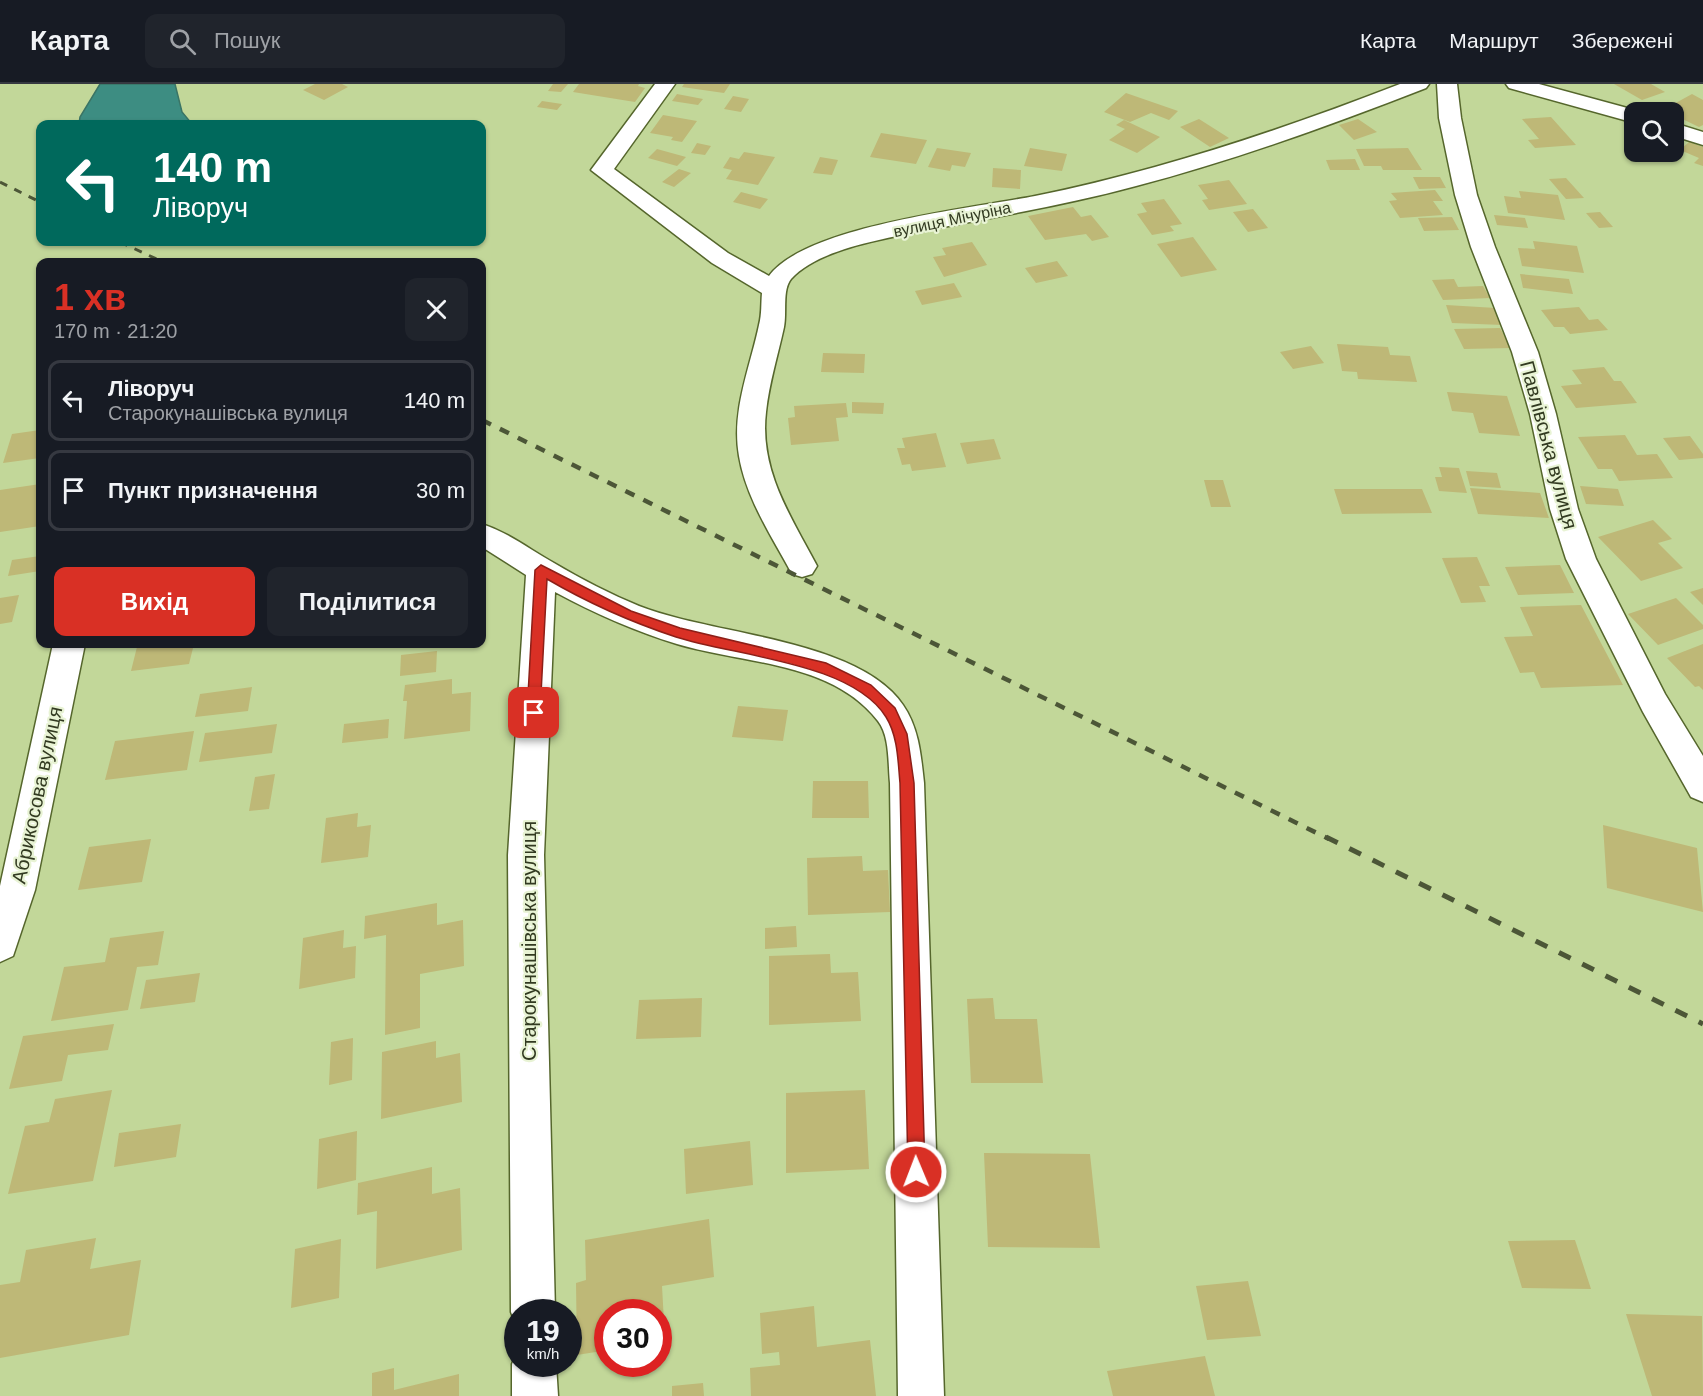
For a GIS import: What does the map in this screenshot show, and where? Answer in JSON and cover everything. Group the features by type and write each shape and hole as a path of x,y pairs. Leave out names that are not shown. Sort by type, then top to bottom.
{"street":[{"path":"665,84 602,170 720,258 774,289 776,309 751,418 751,441 764,488 802,566"},
{"name":"вулиця Мічуріна","path":"774,289 781,276 792,266 843,244 898,230 1080,193 1196,163 1419,84"},
{"name":"Павлівська вулиця","path":"1447,84 1450,118 1466,195 1483,247 1525,352 1543,414 1564,509 1581,559 1654,703 1703,787"},
{"path":"1516,84 1624,114"},
{"path":"1684,133 1703,140"},
{"path":"746,271 775,271 792,266"},
{"path":"486,537 581,593 627,614 679,633 826,668 866,688 891,712 901,734 907,783 921,1396"},
{"name":"Старокунашівська вулиця","path":"533,1299 526,855 541,570"},
{"name":"Абрикосова вулиця","path":"0,944 17,890 68,648"},
{"path":"534,1377 535,1396"}],"water":[{"path":"100,84 175,84 182,112 189,120 80,120"}],"building":[{"path":"315,84 342,84 348,87 324,100 303,90"},
{"path":"553,84 568,84 561,92 548,91"},
{"path":"579,84 639,84 638,86 645,88 635,102 573,92"},
{"path":"684,84 730,84 724,93 682,87"},
{"path":"1614,84 1651,84 1665,92 1642,100"},
{"path":"1126,93 1178,111 1169,120 1151,113 1130,122 1104,112"},
{"path":"677,94 703,99 698,105 672,101"},
{"path":"1692,94 1703,100 1703,125 1699,127 1684,120 1684,102 1678,102"},
{"path":"733,96 749,99 741,112 724,109"},
{"path":"542,101 562,104 557,110 537,107"},
{"path":"663,115 697,121 682,142 671,140 673,137 650,133"},
{"path":"1551,117 1576,145 1535,148 1528,140 1539,139 1522,119"},
{"path":"1199,119 1229,138 1210,147 1180,127"},
{"path":"1358,119 1377,132 1354,140 1339,125"},
{"path":"1124,120 1160,137 1137,153 1109,140 1125,129 1116,125"},
{"path":"881,133 927,140 916,164 870,157"},
{"path":"1689,142 1703,147 1703,166 1694,163 1699,158 1684,152 1684,146"},
{"path":"697,143 711,146 705,155 691,153"},
{"path":"937,148 971,153 965,167 952,165 950,171 928,167"},
{"path":"1030,148 1067,154 1062,171 1024,166"},
{"path":"1408,148 1422,170 1383,170 1381,166 1364,166 1356,149"},
{"path":"657,149 686,157 677,166 648,158"},
{"path":"744,152 775,157 758,185 726,179 732,170 723,168 730,157 739,159"},
{"path":"820,157 838,160 832,175 813,173"},
{"path":"1355,159 1360,170 1330,170 1326,160"},
{"path":"993,168 1021,170 1020,189 992,187"},
{"path":"679,169 691,173 674,187 662,182"},
{"path":"1413,177 1440,177 1446,188 1419,189"},
{"path":"1566,178 1584,198 1566,199 1549,179"},
{"path":"1229,180 1247,204 1209,210 1202,200 1208,199 1198,185"},
{"path":"1435,190 1443,201 1433,201 1443,215 1400,218 1389,201 1397,200 1391,193"},
{"path":"1519,191 1558,195 1565,220 1508,213 1504,196 1521,198"},
{"path":"741,192 768,199 760,209 733,202"},
{"path":"1164,199 1182,224 1170,226 1174,231 1152,235 1137,214 1147,212 1141,203"},
{"path":"1073,207 1081,217 1091,215 1109,237 1092,241 1086,234 1045,240 1028,216"},
{"path":"1253,209 1268,228 1248,232 1233,212"},
{"path":"1600,212 1613,227 1599,228 1586,213"},
{"path":"1494,215 1525,218 1528,228 1497,225"},
{"path":"1452,217 1459,230 1424,231 1418,218"},
{"path":"1193,237 1217,270 1181,277 1157,244"},
{"path":"1533,241 1577,246 1584,273 1522,266 1518,248 1535,249"},
{"path":"972,242 987,265 944,277 933,257 946,255 942,248"},
{"path":"1057,261 1068,276 1036,283 1025,268"},
{"path":"1520,274 1569,279 1573,294 1523,288"},
{"path":"1454,279 1458,287 1483,286 1490,298 1443,300 1432,280"},
{"path":"954,283 962,297 922,305 915,291"},
{"path":"1446,305 1496,308 1503,325 1452,323"},
{"path":"1579,307 1589,320 1598,319 1608,330 1570,334 1564,327 1554,327 1541,310"},
{"path":"1500,328 1511,348 1464,349 1454,329"},
{"path":"1337,344 1388,347 1390,355 1410,356 1417,382 1358,379 1357,372 1342,371"},
{"path":"1311,346 1324,363 1293,369 1280,352"},
{"path":"823,353 865,354 864,373 821,372"},
{"path":"1604,367 1614,381 1621,381 1637,403 1576,408 1561,386 1582,384 1572,370"},
{"path":"1447,392 1507,396 1520,436 1479,433 1473,413 1452,411"},
{"path":"852,402 884,403 883,414 852,413"},
{"path":"846,403 848,417 836,418 839,441 791,445 788,418 795,417 794,406"},
{"path":"36,431 36,459 3,463 12,434"},
{"path":"936,433 946,467 912,471 910,464 902,465 897,448 905,448 902,438"},
{"path":"1625,435 1637,455 1657,454 1673,478 1619,481 1612,469 1598,469 1578,437"},
{"path":"1690,436 1703,454 1703,458 1679,460 1663,438"},
{"path":"994,439 1001,459 967,464 960,443"},
{"path":"1439,467 1459,468 1467,493 1439,491 1435,477 1442,477"},
{"path":"1466,471 1497,473 1501,488 1470,486"},
{"path":"1204,480 1223,480 1231,507 1211,507"},
{"path":"36,485 36,527 0,532 0,490"},
{"path":"1580,486 1618,489 1624,506 1586,504"},
{"path":"1470,488 1540,493 1549,518 1478,514"},
{"path":"1334,489 1422,489 1432,513 1342,514"},
{"path":"1653,520 1672,539 1658,543 1683,568 1641,581 1598,537"},
{"path":"36,557 36,572 8,576 12,560"},
{"path":"1477,557 1490,586 1479,586 1486,602 1461,603 1442,558"},
{"path":"1560,565 1574,593 1518,595 1505,567"},
{"path":"1703,588 1703,605 1690,592"},
{"path":"19,595 12,622 0,624 0,598"},
{"path":"1676,598 1703,625 1703,629 1658,645 1628,614"},
{"path":"1581,605 1623,685 1541,688 1534,672 1520,673 1504,637 1533,636 1520,607"},
{"path":"1703,644 1703,690 1699,686 1695,687 1667,658"},
{"path":"137,648 193,648 189,664 131,671"},
{"path":"437,651 436,672 400,676 401,655"},
{"path":"452,679 452,694 471,692 470,731 404,739 407,701 403,701 405,685"},
{"path":"252,687 248,711 195,717 200,694"},
{"path":"738,706 788,710 783,741 732,737"},
{"path":"389,719 388,738 342,743 344,724"},
{"path":"277,724 272,753 199,762 205,733"},
{"path":"194,731 187,770 105,780 115,741"},
{"path":"275,774 269,809 249,811 255,777"},
{"path":"813,781 868,781 869,818 812,818"},
{"path":"358,813 357,827 371,825 368,857 321,863 326,818"},
{"path":"1603,825 1697,848 1703,912 1607,888"},
{"path":"151,839 142,882 78,890 89,847"},
{"path":"862,856 863,871 888,870 890,912 808,915 807,858"},
{"path":"437,903 437,925 463,920 464,966 420,974 420,1028 385,1035 386,935 364,939 365,916"},
{"path":"796,926 797,947 765,949 765,928"},
{"path":"344,930 343,948 356,946 355,978 299,989 303,938"},
{"path":"164,931 158,965 137,967 128,1010 51,1021 64,967 105,962 110,938"},
{"path":"830,954 831,973 858,972 861,1021 769,1025 769,956"},
{"path":"200,973 195,1002 140,1009 146,980"},
{"path":"702,998 701,1037 636,1039 639,1000"},
{"path":"993,998 995,1019 1037,1019 1043,1083 971,1083 967,999"},
{"path":"114,1024 108,1050 68,1055 62,1081 9,1089 23,1036"},
{"path":"353,1038 352,1080 329,1085 331,1042"},
{"path":"436,1041 436,1058 460,1053 462,1102 381,1119 382,1052"},
{"path":"112,1090 93,1181 8,1194 25,1126 49,1122 55,1099"},
{"path":"865,1090 869,1169 786,1173 786,1093"},
{"path":"181,1124 176,1157 114,1167 119,1133"},
{"path":"357,1131 356,1180 317,1189 319,1139"},
{"path":"750,1141 753,1185 686,1194 684,1149"},
{"path":"984,1153 1090,1154 1100,1248 988,1247"},
{"path":"432,1167 432,1194 460,1188 462,1250 376,1269 377,1211 357,1215 358,1183"},
{"path":"709,1219 714,1277 662,1286 663,1299 594,1299 594,1352 582,1354 582,1299 576,1299 576,1283 586,1280 585,1240"},
{"path":"96,1238 90,1269 141,1260 129,1335 0,1358 0,1285 20,1282 26,1250"},
{"path":"341,1239 339,1298 291,1308 295,1249"},
{"path":"1575,1240 1591,1289 1522,1288 1508,1241"},
{"path":"1248,1281 1261,1336 1207,1340 1196,1286"},
{"path":"814,1306 817,1347 870,1340 876,1396 751,1396 750,1368 780,1365 779,1352 762,1354 760,1313"},
{"path":"1626,1314 1702,1316 1703,1396 1652,1396"},
{"path":"1205,1356 1215,1396 1113,1396 1107,1371"},
{"path":"394,1368 394,1390 459,1374 459,1396 372,1396 372,1373"},
{"path":"703,1383 704,1396 672,1396 672,1386"}],"railway":[{"path":"0,182 36,200"},
{"path":"129,246 154,258"},
{"path":"486,422 1329,839"},
{"path":"1326,837 1703,1024"}],"route":[{"path":"534,713 541,570 581,593 627,614 679,633 787,657 846,676 866,688 891,712 901,734 907,783 916,1172"}]}
